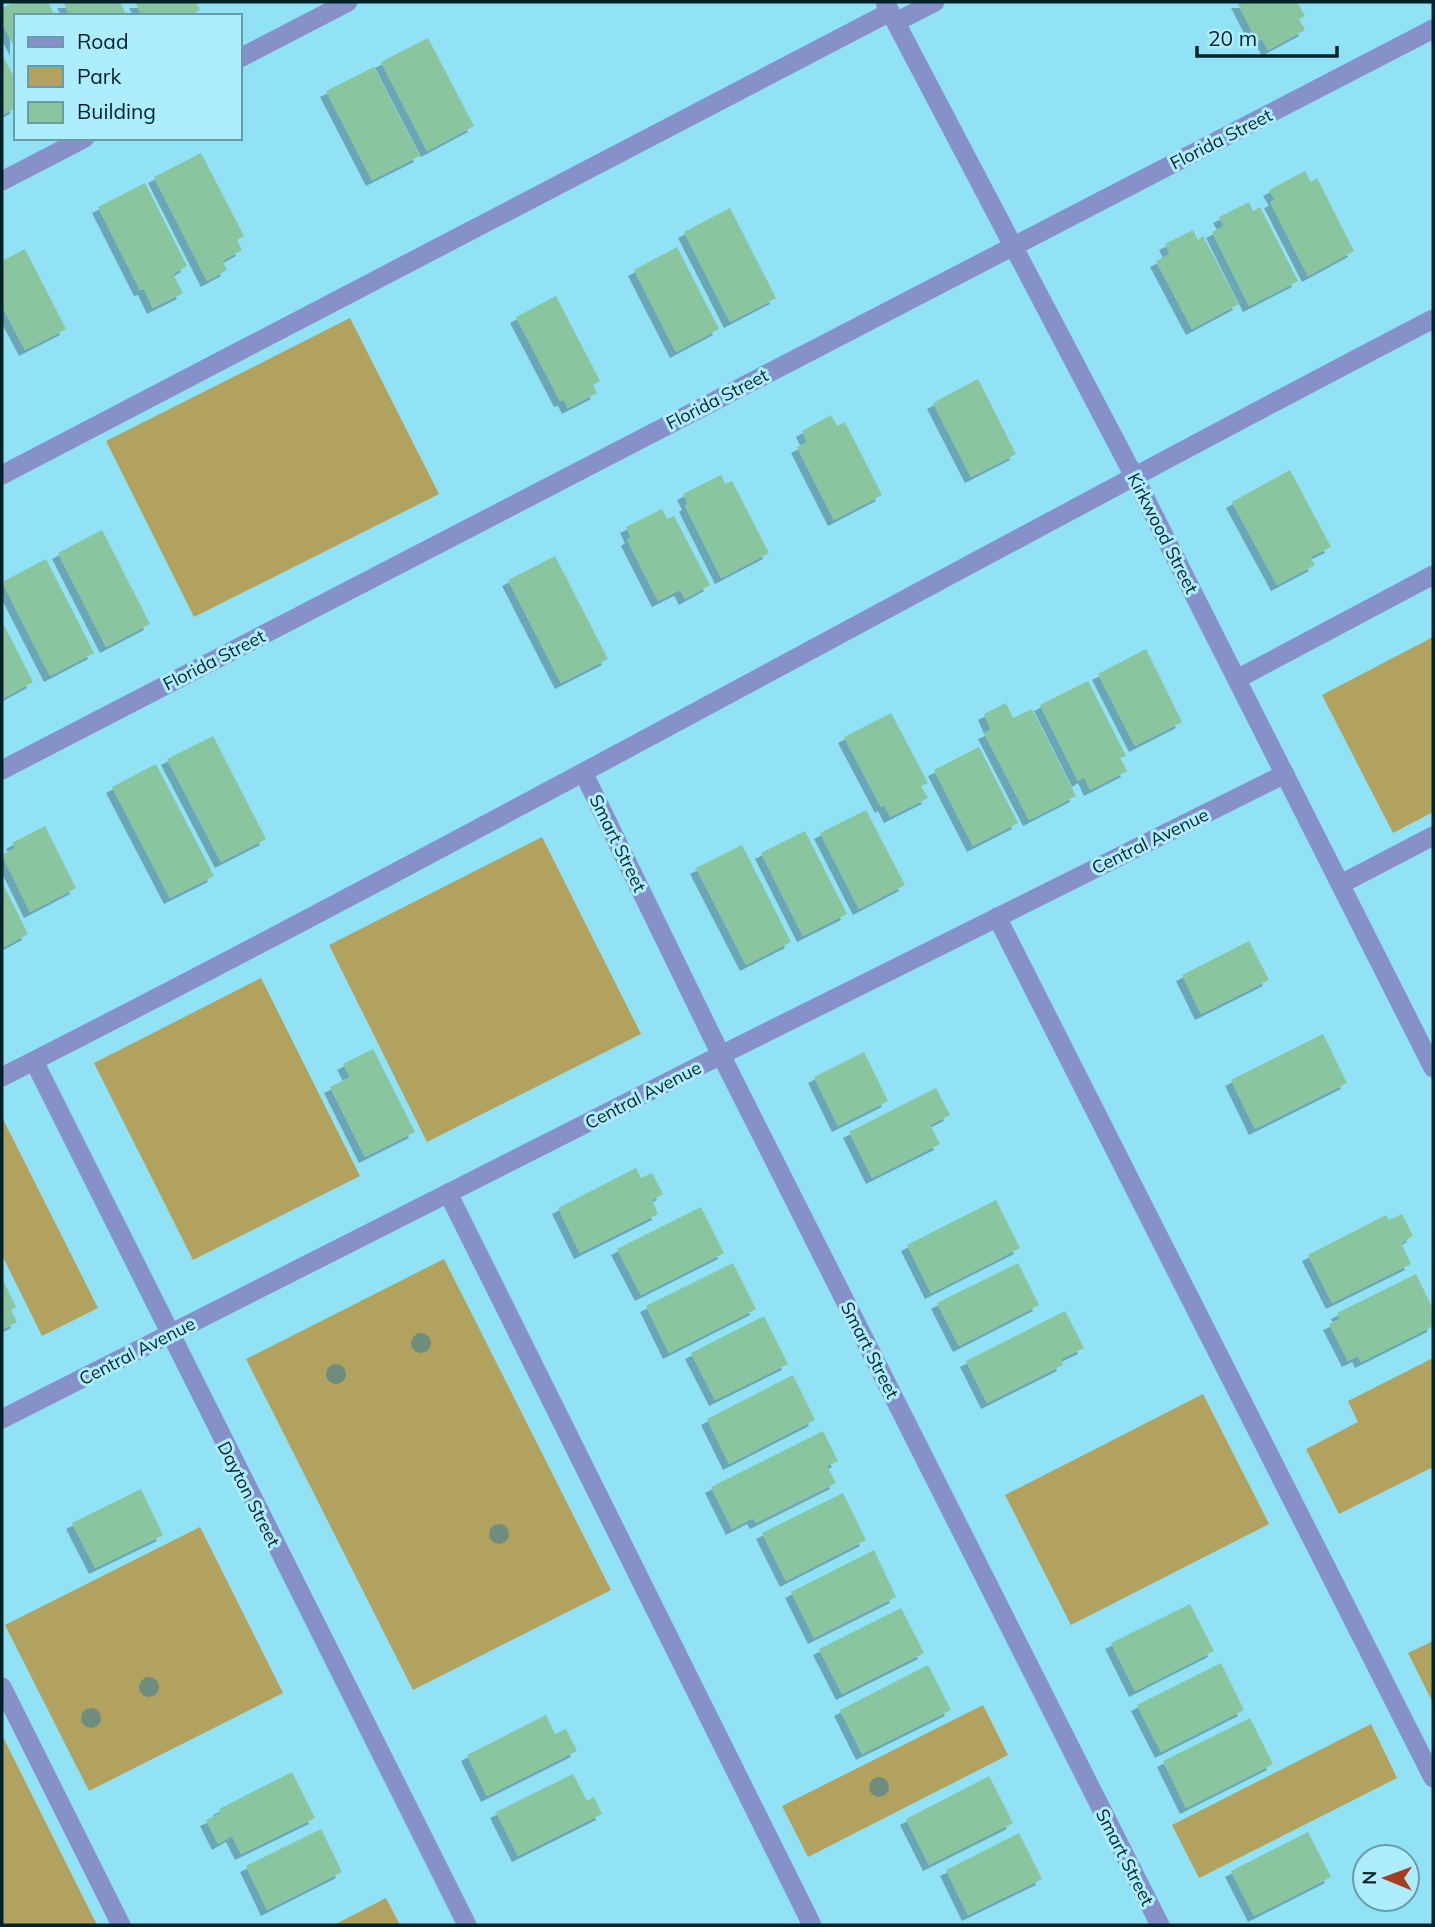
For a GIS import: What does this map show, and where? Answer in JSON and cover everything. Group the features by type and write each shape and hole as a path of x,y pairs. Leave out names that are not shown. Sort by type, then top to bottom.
{"street":[{"path":"242,57 348,2"},
{"path":"2,474 891,12 935,2"},
{"name":"Kirkwood Street","path":"891,12 1134,476 1433,1068"},
{"name":"Florida Street","path":"2,770 1433,29"},
{"path":"2,181 81,140"},
{"path":"2,1077 584,774 1134,476 1433,319"},
{"path":"1237,679 1433,576"},
{"name":"Smart Street","path":"584,774 721,1055 1160,1925"},
{"name":"Central Avenue","path":"2,1419 721,1055 1286,774"},
{"path":"1341,884 1433,836"},
{"path":"997,917 1433,1778"},
{"name":"Dayton Street","path":"34,1061 467,1925"},
{"path":"448,1193 812,1925"},
{"path":"2,1688 121,1925"}],"green space":[{"path":"350,318 439,494 194,617 106,441"},
{"path":"1433,637 1433,812 1393,833 1322,695"},
{"path":"542,837 641,1034 427,1142 329,945"},
{"path":"261,978 360,1176 193,1260 94,1063"},
{"path":"2,1117 98,1308 42,1336 2,1255"},
{"path":"444,1259 611,1590 413,1690 246,1359"},
{"path":"1433,1358 1433,1467 1339,1514 1306,1449 1358,1422 1348,1401"},
{"path":"1203,1394 1269,1524 1071,1625 1005,1495"},
{"path":"200,1527 283,1693 89,1791 5,1625"},
{"path":"1433,1641 1433,1703 1408,1653"},
{"path":"983,1705 1008,1755 808,1857 782,1806"},
{"path":"1371,1724 1397,1778 1199,1878 1172,1825"},
{"path":"2,1735 97,1925 2,1925"},
{"path":"386,1898 400,1925 334,1925"}],"building":[{"path":"15,2 48,2 54,14 14,14 14,46 2,23 2,8"},
{"path":"63,2 120,2 126,14 69,14"},
{"path":"135,2 196,2 200,10 193,14 141,14"},
{"path":"1237,2 1297,2 1305,16 1299,19 1305,30 1268,50 1262,39 1257,41"},
{"path":"428,38 474,126 427,151 381,62"},
{"path":"2,54 14,77 14,109 2,115"},
{"path":"374,67 420,156 372,180 326,91"},
{"path":"201,153 244,236 237,240 242,250 222,261 227,270 207,281 154,177"},
{"path":"1305,171 1311,182 1317,178 1354,251 1308,276 1270,202 1275,200 1269,190"},
{"path":"145,183 187,266 173,274 183,293 153,308 144,289 140,290 98,207"},
{"path":"1249,202 1253,211 1260,207 1298,281 1249,306 1212,232 1224,226 1219,217"},
{"path":"730,208 776,298 730,322 684,232"},
{"path":"1193,230 1198,240 1203,236 1239,304 1192,329 1156,261 1170,254 1165,244"},
{"path":"677,247 719,329 676,352 634,270"},
{"path":"25,249 66,329 25,350 2,306 2,261"},
{"path":"556,296 600,381 593,385 597,393 568,408 564,400 560,401 516,317"},
{"path":"978,379 1016,454 971,477 933,403"},
{"path":"831,415 837,426 845,422 882,495 834,520 797,447 807,442 802,431"},
{"path":"1290,470 1331,547 1310,557 1315,565 1277,585 1232,502"},
{"path":"721,475 725,484 732,481 769,553 721,578 685,506 688,504 683,494"},
{"path":"662,509 667,519 674,516 710,585 685,599 680,590 658,601 627,540 631,537 626,527"},
{"path":"102,530 150,624 106,647 58,553"},
{"path":"555,556 608,659 561,683 508,580"},
{"path":"46,559 94,653 50,676 2,582"},
{"path":"2,621 33,682 2,699"},
{"path":"1146,649 1182,722 1135,746 1098,674"},
{"path":"1088,681 1126,756 1120,758 1127,771 1090,790 1084,777 1078,781 1040,705"},
{"path":"1006,703 1013,718 1032,709 1076,796 1029,820 984,733 991,730 984,714"},
{"path":"891,713 928,783 921,786 928,798 890,817 884,805 881,807 844,737"},
{"path":"213,736 266,839 221,862 167,759"},
{"path":"979,747 1018,823 973,846 934,770"},
{"path":"156,764 214,876 170,898 112,787"},
{"path":"866,810 905,885 859,909 820,833"},
{"path":"45,826 76,888 30,912 2,855 15,848 12,843"},
{"path":"805,831 847,914 803,936 761,853"},
{"path":"742,845 791,942 746,965 696,868"},
{"path":"2,882 28,934 2,948"},
{"path":"1249,941 1269,980 1201,1014 1182,975"},
{"path":"1323,1034 1347,1083 1255,1129 1231,1080"},
{"path":"373,1049 415,1132 365,1157 330,1087 350,1077 343,1064"},
{"path":"864,1052 888,1101 838,1126 814,1077"},
{"path":"936,1088 950,1115 930,1125 940,1144 872,1178 849,1132"},
{"path":"636,1168 641,1178 652,1173 663,1194 652,1200 658,1214 580,1253 558,1208"},
{"path":"996,1200 1020,1248 931,1293 907,1245"},
{"path":"701,1207 724,1253 641,1295 617,1249"},
{"path":"1402,1214 1413,1236 1401,1243 1411,1264 1332,1303 1308,1255 1386,1215 1389,1220"},
{"path":"733,1263 756,1309 669,1353 646,1306"},
{"path":"1018,1263 1039,1305 959,1346 937,1303"},
{"path":"1416,1274 1433,1309 1433,1326 1361,1362 1358,1356 1348,1361 1329,1324 1340,1319 1337,1313"},
{"path":"2,1278 16,1307 11,1310 17,1322 2,1330"},
{"path":"1065,1311 1084,1348 1061,1359 1063,1365 987,1403 966,1361"},
{"path":"764,1316 788,1364 715,1400 691,1353"},
{"path":"793,1375 815,1420 729,1464 707,1419"},
{"path":"823,1431 838,1461 827,1466 836,1483 756,1523 753,1518 732,1529 711,1487"},
{"path":"141,1489 163,1535 95,1568 72,1523"},
{"path":"843,1493 866,1540 786,1581 762,1533"},
{"path":"874,1550 896,1597 814,1638 791,1592"},
{"path":"1190,1604 1214,1651 1135,1691 1111,1643"},
{"path":"901,1608 924,1653 842,1694 819,1649"},
{"path":"1221,1663 1244,1710 1161,1752 1137,1705"},
{"path":"928,1665 951,1710 862,1754 840,1710"},
{"path":"546,1715 555,1734 566,1729 577,1751 487,1796 467,1755"},
{"path":"1250,1718 1273,1764 1186,1808 1163,1761"},
{"path":"292,1772 315,1818 241,1854 232,1836 218,1844 206,1820 221,1813 219,1809"},
{"path":"573,1774 587,1801 594,1797 602,1814 518,1856 496,1812"},
{"path":"989,1776 1013,1823 929,1865 906,1819"},
{"path":"321,1829 342,1872 267,1910 246,1866"},
{"path":"1308,1832 1331,1877 1254,1916 1231,1871"},
{"path":"1019,1833 1042,1879 968,1915 946,1870"}]}
